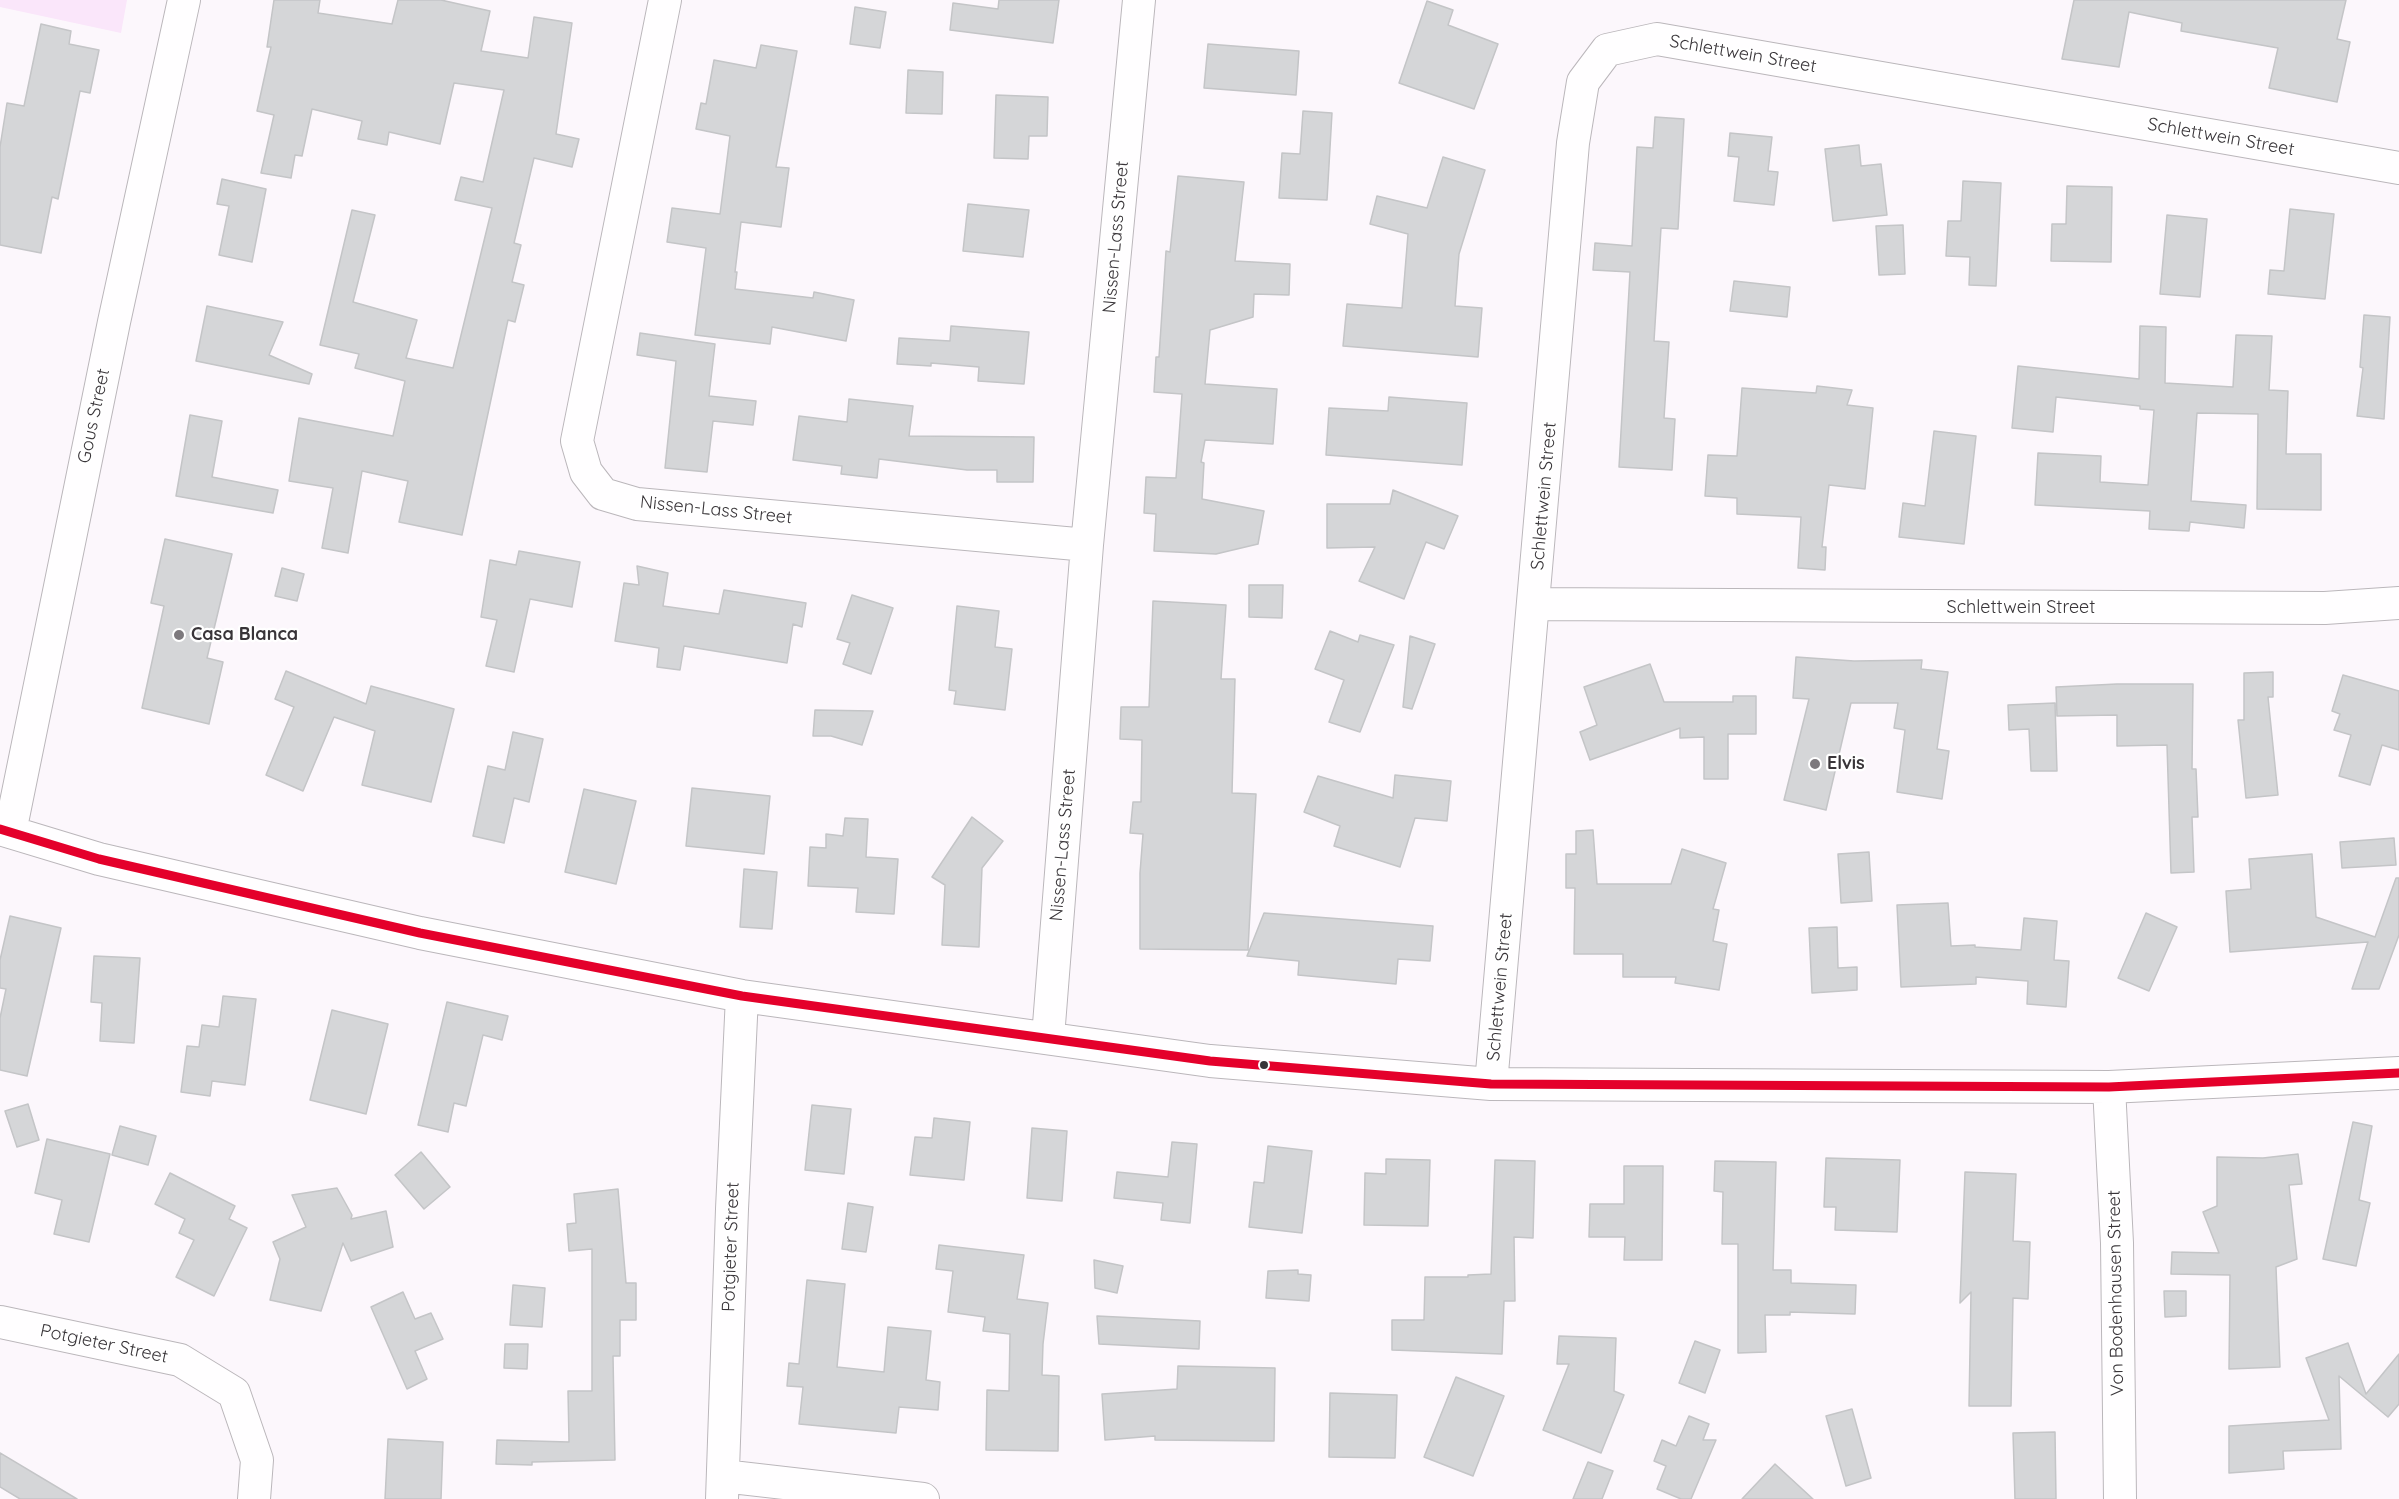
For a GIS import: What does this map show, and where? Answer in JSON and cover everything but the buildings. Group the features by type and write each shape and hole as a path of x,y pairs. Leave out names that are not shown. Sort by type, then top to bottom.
{"street":[{"name":"Gous Street","path":"5,831 184,0"},
{"name":"Nissen-Lass Street","path":"665,0 576,441 586,472 603,494 637,504 1088,545"},
{"name":"Nissen-Lass Street","path":"1048,1037 1088,545 1139,0"},
{"name":"Schlettwein Street","path":"1491,1084 1573,143 1582,82 1607,50 1657,39 2399,168"},
{"name":"Schlettwein Street","path":"1534,604 1929,608 2325,608 2399,603"},
{"path":"5,831 99,859 420,933 742,996 1210,1061 1491,1084 2109,1087 2399,1073"},
{"name":"Potgieter Street","path":"723,1488 732,1197 742,996"},
{"name":"Von Bodenhausen Street","path":"2109,1087 2117,1243 2120,1499"},
{"name":"Potgieter Street","path":"0,1322 180,1360 234,1393 257,1460 254,1499"},
{"path":"723,1488 923,1499"}],"shaded area":[{"path":"0,0 127,0 121,33 0,7"}],"transit line":[{"path":"0,829 99,859 420,933 742,996 1210,1061 1491,1084 2109,1087 2399,1073"}],"place":[{"name":"Casa Blanca","path":"179,635"},
{"name":"Elvis","path":"1815,764"}]}
